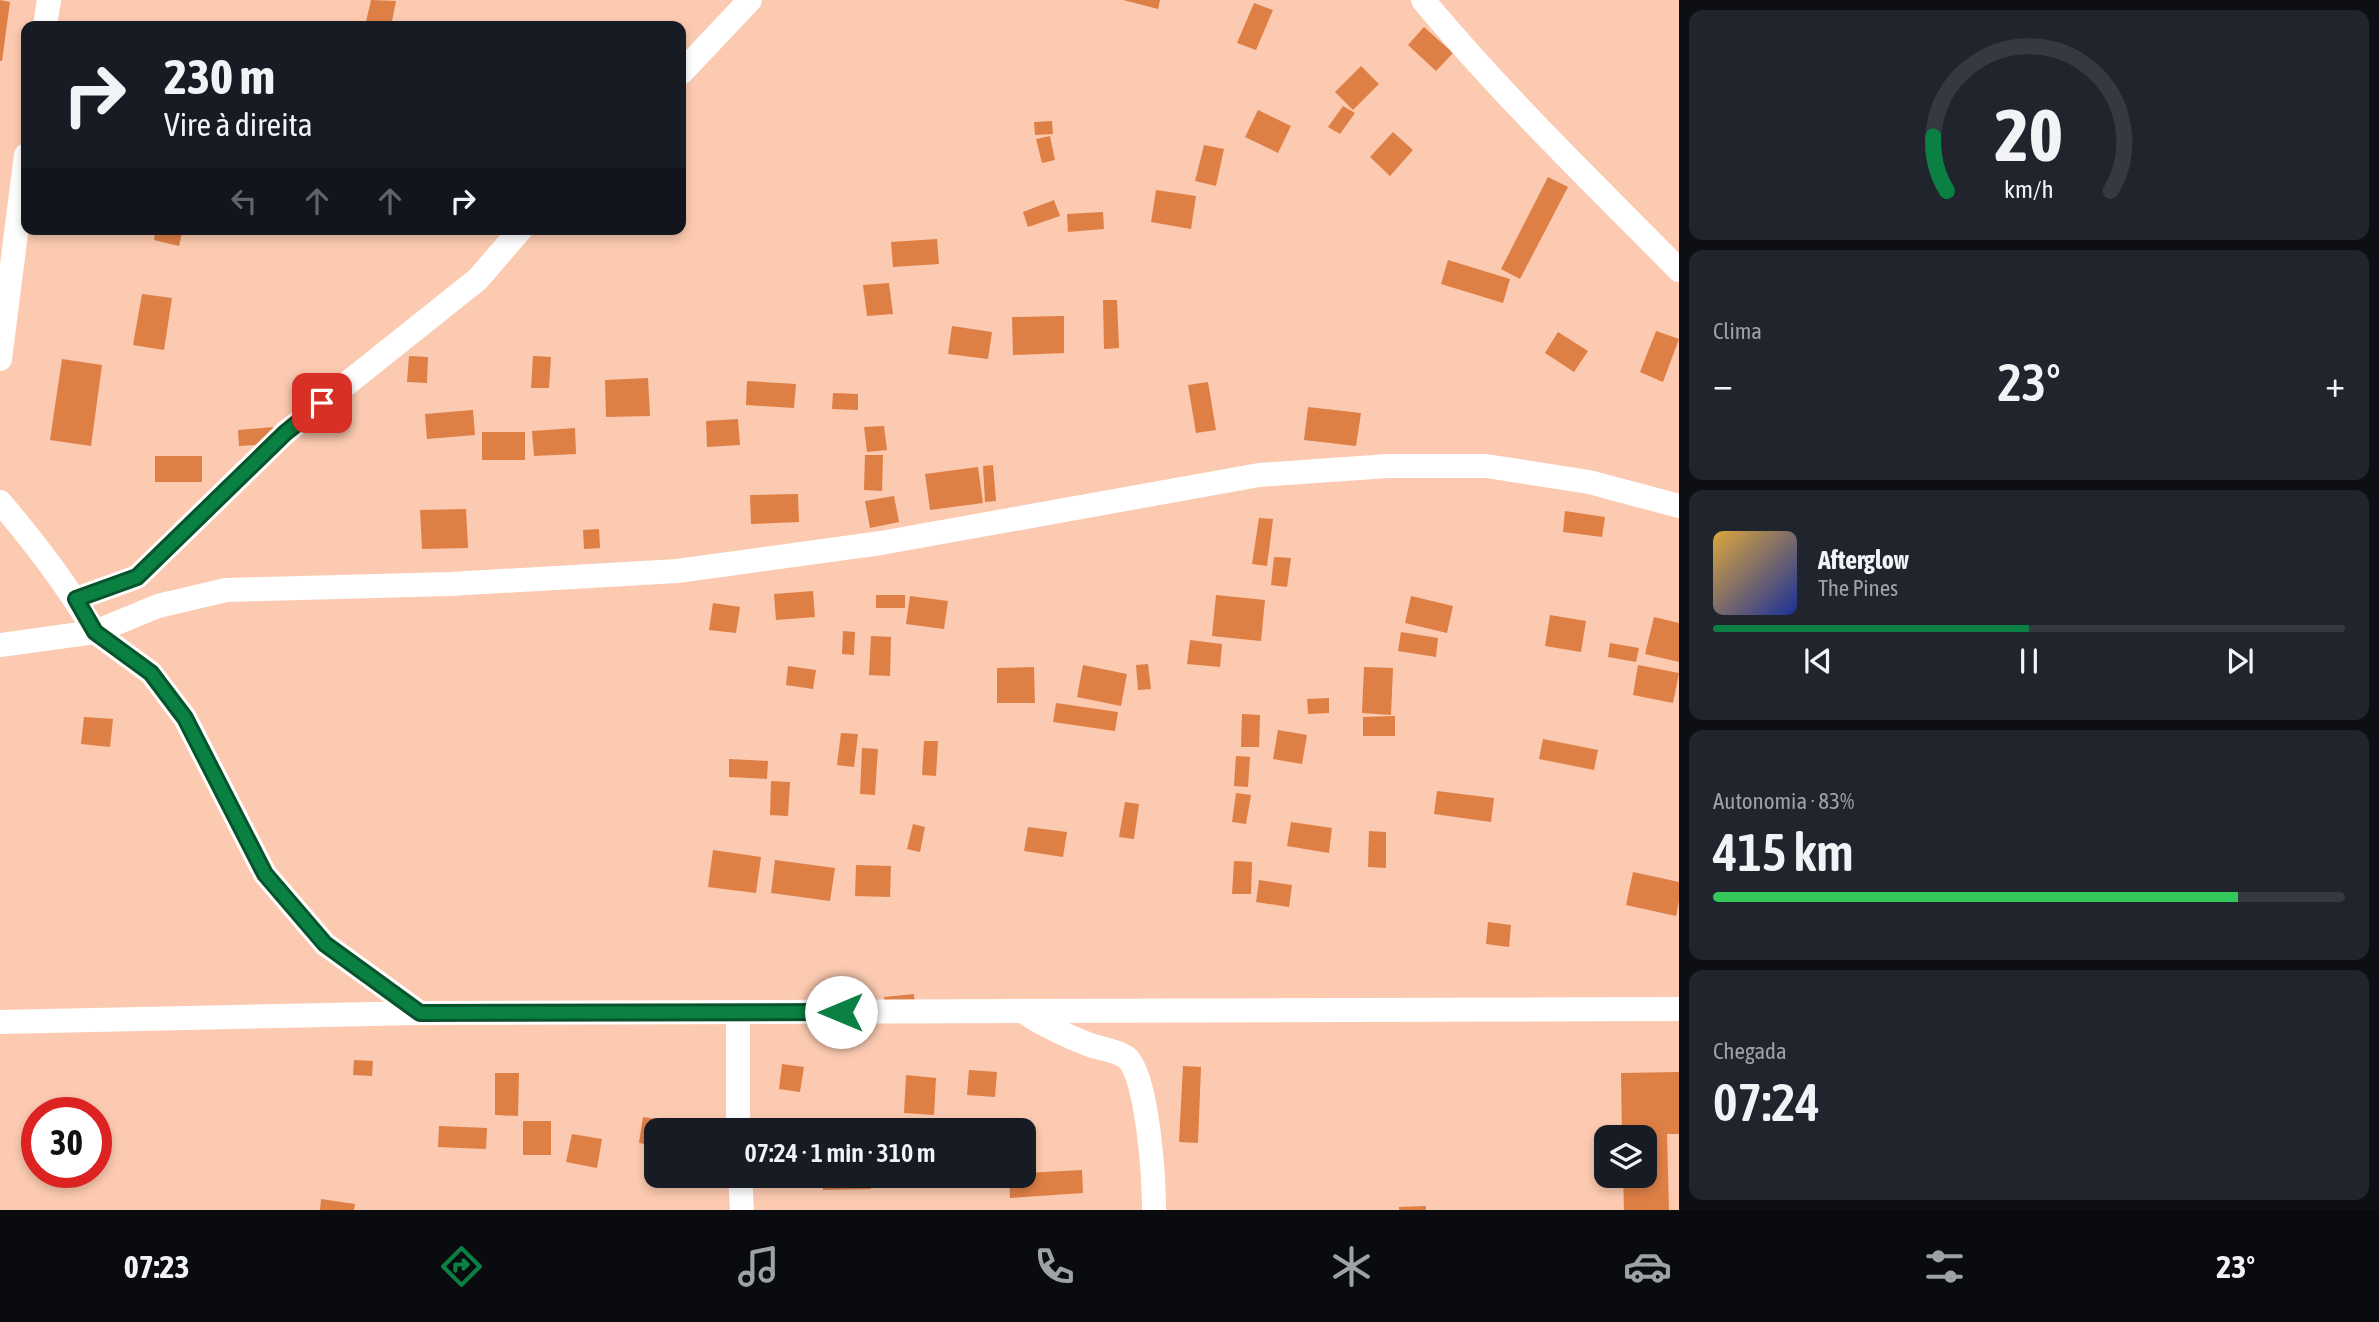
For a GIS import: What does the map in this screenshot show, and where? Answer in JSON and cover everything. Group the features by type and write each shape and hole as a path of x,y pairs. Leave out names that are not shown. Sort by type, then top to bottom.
{"street":[{"path":"46,21 49,0"},
{"path":"686,68 750,0"},
{"path":"1423,0 1447,29 1679,270"},
{"path":"0,359 21,194"},
{"path":"76,599 137,577 285,433 478,279 516,235"},
{"path":"0,645 95,632 158,606 226,590 450,584 677,571 881,543 1259,475 1388,466 1486,466 1589,481 1679,506"},
{"path":"0,502 39,548 76,599 95,632 151,673 185,718 265,874 325,944 420,1013"},
{"path":"0,1022 420,1013 1679,1009"},
{"path":"1022,1011 1051,1030 1127,1058 1135,1068 1143,1099 1154,1210"},
{"path":"738,1012 738,1118"},
{"path":"741,1188 742,1210"}],"building":[{"path":"0,0 10,2 2,61 0,61"},
{"path":"371,0 396,1 392,21 366,21"},
{"path":"1123,0 1160,0 1158,9"},
{"path":"1254,3 1273,10 1256,50 1237,43"},
{"path":"1424,27 1453,53 1436,71 1408,45"},
{"path":"1361,66 1379,84 1353,110 1335,92"},
{"path":"1343,106 1355,113 1340,134 1328,127"},
{"path":"1258,110 1291,126 1278,153 1245,137"},
{"path":"1052,121 1053,134 1035,135 1034,122"},
{"path":"1393,132 1413,150 1390,176 1370,157"},
{"path":"1050,136 1055,160 1042,163 1036,139"},
{"path":"1204,145 1224,149 1216,186 1195,181"},
{"path":"1548,177 1568,187 1520,279 1501,269"},
{"path":"1156,190 1196,196 1191,229 1151,222"},
{"path":"1054,200 1060,216 1028,227 1023,212"},
{"path":"1103,212 1104,229 1068,232 1067,214"},
{"path":"155,235 182,235 179,246 154,240"},
{"path":"937,239 939,264 893,267 891,242"},
{"path":"1448,260 1510,279 1503,303 1441,284"},
{"path":"889,283 893,314 867,316 863,285"},
{"path":"142,294 172,298 164,350 133,345"},
{"path":"1103,300 1117,300 1119,348 1104,349"},
{"path":"1064,316 1064,353 1013,355 1012,317"},
{"path":"952,326 992,332 988,359 948,354"},
{"path":"1656,331 1679,339 1663,382 1640,372"},
{"path":"1558,332 1588,351 1574,372 1545,353"},
{"path":"409,356 428,357 427,383 407,382"},
{"path":"533,356 551,357 549,388 531,388"},
{"path":"62,359 102,365 91,446 50,440"},
{"path":"648,378 650,416 606,417 605,380"},
{"path":"747,381 796,384 794,408 746,405"},
{"path":"1208,382 1216,430 1196,433 1188,385"},
{"path":"833,393 858,394 858,410 832,409"},
{"path":"1308,407 1361,413 1356,446 1304,440"},
{"path":"473,410 475,435 427,439 425,414"},
{"path":"738,419 740,445 707,447 706,421"},
{"path":"884,426 887,450 867,452 864,427"},
{"path":"273,427 275,444 239,446 238,430"},
{"path":"575,428 576,454 534,456 532,431"},
{"path":"482,432 525,432 525,460 482,460"},
{"path":"865,455 883,455 882,491 864,490"},
{"path":"155,456 202,456 202,482 155,482"},
{"path":"993,465 996,501 985,502 983,466"},
{"path":"978,467 983,503 930,510 925,474"},
{"path":"798,494 799,522 751,524 750,495"},
{"path":"894,496 899,522 870,528 865,501"},
{"path":"466,509 468,548 422,549 420,510"},
{"path":"1565,511 1605,517 1602,537 1563,532"},
{"path":"1259,518 1273,519 1267,566 1252,564"},
{"path":"599,529 600,548 584,549 583,530"},
{"path":"1274,557 1291,558 1287,587 1271,585"},
{"path":"813,591 815,617 776,620 774,594"},
{"path":"876,595 905,595 905,608 876,608"},
{"path":"1216,595 1265,600 1261,641 1212,636"},
{"path":"910,596 948,601 944,629 906,624"},
{"path":"1411,596 1453,606 1447,633 1405,623"},
{"path":"713,603 740,607 736,633 709,630"},
{"path":"1550,615 1586,621 1581,652 1545,646"},
{"path":"1654,617 1679,623 1679,662 1645,654"},
{"path":"843,631 855,632 854,655 842,654"},
{"path":"1401,632 1438,638 1436,657 1398,651"},
{"path":"871,636 891,637 890,676 869,675"},
{"path":"1190,640 1222,644 1220,667 1187,664"},
{"path":"1610,643 1639,648 1636,662 1608,657"},
{"path":"1148,664 1151,689 1138,690 1136,665"},
{"path":"1083,665 1127,674 1121,706 1077,697"},
{"path":"1638,665 1679,673 1673,703 1633,695"},
{"path":"788,666 816,670 813,689 786,685"},
{"path":"1034,667 1035,703 997,703 997,668"},
{"path":"1364,667 1393,668 1391,715 1362,713"},
{"path":"1329,698 1329,713 1308,714 1307,699"},
{"path":"1056,703 1118,712 1115,731 1053,722"},
{"path":"1242,714 1260,715 1259,747 1241,747"},
{"path":"1395,716 1395,736 1363,736 1363,717"},
{"path":"84,717 113,719 110,747 81,744"},
{"path":"1278,730 1307,735 1302,764 1273,759"},
{"path":"841,733 858,734 854,767 837,765"},
{"path":"1543,739 1598,750 1594,770 1539,759"},
{"path":"924,741 938,741 936,776 922,775"},
{"path":"862,748 878,749 875,795 860,794"},
{"path":"1236,756 1250,757 1248,787 1234,786"},
{"path":"729,759 768,761 767,779 729,777"},
{"path":"771,781 790,782 788,816 770,815"},
{"path":"1437,791 1494,798 1491,822 1434,814"},
{"path":"1236,793 1251,795 1246,824 1232,822"},
{"path":"1125,802 1139,804 1134,839 1119,837"},
{"path":"1291,822 1332,828 1329,853 1287,846"},
{"path":"913,824 925,827 920,852 907,849"},
{"path":"1028,827 1067,832 1063,857 1024,851"},
{"path":"1369,831 1386,832 1386,868 1368,867"},
{"path":"713,850 761,857 756,893 708,887"},
{"path":"775,860 835,868 830,901 771,893"},
{"path":"1234,861 1252,862 1251,894 1232,894"},
{"path":"856,865 891,866 890,897 855,896"},
{"path":"1633,872 1679,882 1676,916 1626,905"},
{"path":"1259,880 1292,885 1289,907 1256,902"},
{"path":"1488,922 1511,925 1509,947 1486,944"},
{"path":"914,994 915,1007 885,1010 884,997"},
{"path":"354,1060 373,1061 372,1076 353,1075"},
{"path":"782,1064 804,1067 800,1092 779,1089"},
{"path":"1183,1066 1201,1067 1198,1143 1179,1142"},
{"path":"969,1070 997,1072 995,1097 967,1095"},
{"path":"1679,1072 1679,1134 1667,1134 1669,1210 1624,1210 1623,1188 1657,1188 1657,1125 1622,1125 1621,1073"},
{"path":"495,1073 519,1073 518,1116 495,1115"},
{"path":"906,1075 936,1078 934,1115 904,1113"},
{"path":"643,1117 650,1118 644,1118 644,1144 639,1143"},
{"path":"523,1121 551,1121 551,1155 523,1155"},
{"path":"439,1126 487,1128 486,1149 438,1147"},
{"path":"572,1134 602,1139 597,1168 566,1162"},
{"path":"1082,1170 1083,1193 1010,1198 1010,1188 1036,1188 1036,1172"},
{"path":"823,1188 871,1189 823,1190"},
{"path":"321,1199 355,1204 354,1210 320,1210"},
{"path":"1426,1206 1426,1210 1399,1210 1399,1207"}],"route":[{"path":"322,403 285,433 137,577 76,599 95,632 151,673 185,718 265,874 325,944 420,1013 841,1012"}]}
